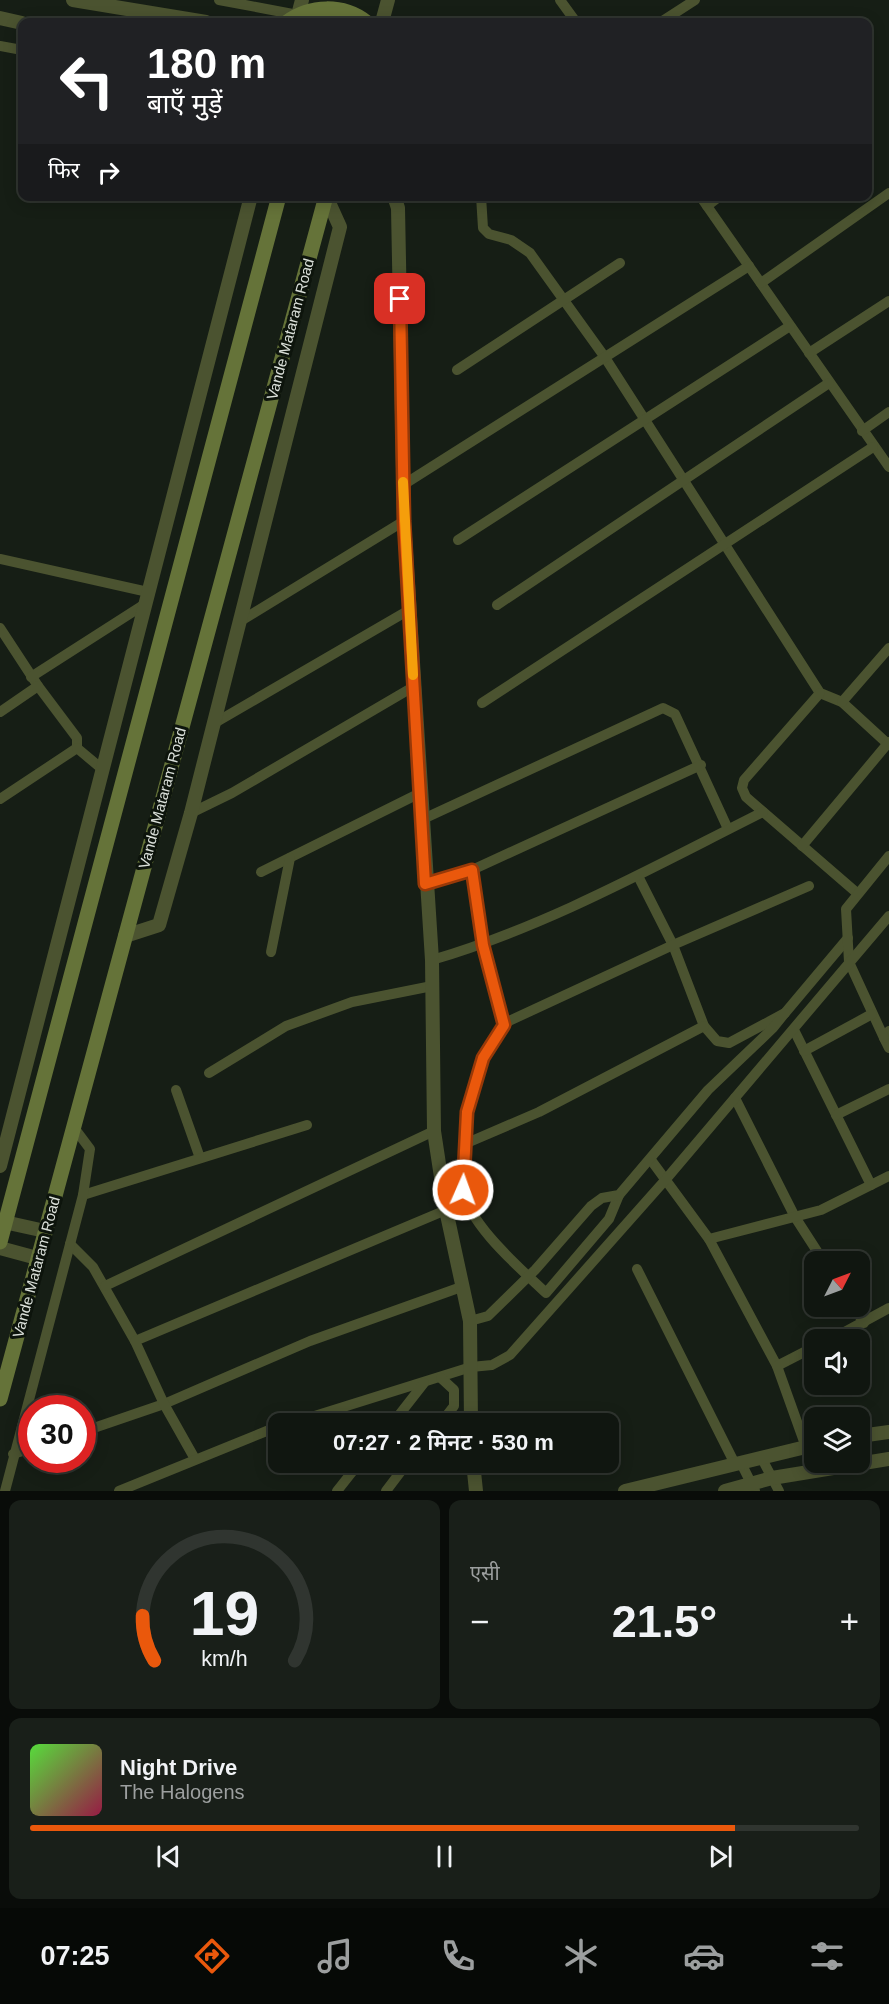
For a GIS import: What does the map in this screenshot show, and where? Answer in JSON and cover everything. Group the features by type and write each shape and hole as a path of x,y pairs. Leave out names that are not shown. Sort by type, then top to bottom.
{"main road":[{"path":"361,0 362,18"},
{"path":"296,12 321,4 359,18"},
{"path":"0,1242 3,1221 19,1170 278,201"},
{"name":"Vande Mataram Road","path":"0,1399 325,201"}],"street":[{"path":"73,0 182,18"},
{"path":"219,0 296,12"},
{"path":"386,18 388,0"},
{"path":"560,0 573,18"},
{"path":"667,18 695,0"},
{"path":"0,18 18,22"},
{"path":"0,46 18,50"},
{"path":"761,283 889,193"},
{"path":"19,1170 0,1165 250,201"},
{"path":"125,936 159,925 191,813 340,227 328,201"},
{"path":"396,201 398,208 404,521 425,884 432,960 434,1131 446,1210 470,1321 471,1413"},
{"path":"481,201 483,228 489,234 512,240 530,253 561,300 604,356 820,693 842,702 889,744 802,846"},
{"path":"703,201 889,467"},
{"path":"457,369 620,263"},
{"path":"403,485 749,266"},
{"path":"809,352 889,301"},
{"path":"458,540 790,326"},
{"path":"497,605 828,382"},
{"path":"862,431 889,412"},
{"path":"482,703 873,447"},
{"path":"238,622 404,521"},
{"path":"0,559 147,598"},
{"path":"32,676 147,598"},
{"path":"213,724 409,610"},
{"path":"0,628 38,686 77,738 77,748 102,769"},
{"path":"842,702 889,648"},
{"path":"0,712 38,686"},
{"path":"191,813 232,793 413,687"},
{"path":"820,693 744,780 742,788 746,797 856,893"},
{"path":"421,820 663,708 675,714 701,765 728,830"},
{"path":"0,799 77,748"},
{"path":"425,884 472,870 701,765"},
{"path":"261,872 420,793"},
{"path":"432,960 483,945 638,876 763,812"},
{"path":"889,856 856,893 846,909 849,962 872,1014 886,1034 889,1048"},
{"path":"271,952 290,858"},
{"path":"472,870 483,945 504,1025"},
{"path":"638,876 673,945 704,1026 717,1041 729,1043 785,1013"},
{"path":"809,886 673,945 504,1025 488,1046 478,1071 467,1112 463,1190 467,1201 489,1236 546,1293 609,1219 619,1195 708,1090 774,1028 848,938"},
{"path":"325,1413 471,1367 492,1365 510,1355 667,1178 889,916"},
{"path":"209,1073 286,1026 352,1002 432,986"},
{"path":"804,1051 872,1014"},
{"path":"467,1143 539,1112 704,1026"},
{"path":"794,1030 871,1185"},
{"path":"836,1114 889,1089"},
{"path":"176,1090 200,1158"},
{"path":"735,1098 795,1217 817,1251"},
{"path":"83,1195 307,1125"},
{"path":"5,1491 83,1195 90,1149 75,1129"},
{"path":"105,1286 434,1131"},
{"path":"651,1160 667,1178 709,1239 777,1366 804,1431"},
{"path":"709,1239 821,1210 889,1176"},
{"path":"470,1321 488,1316 591,1206 602,1198 619,1195"},
{"path":"135,1341 446,1210"},
{"path":"3,1221 45,1231"},
{"path":"70,1244 93,1267 105,1286 135,1341 164,1404 195,1459"},
{"path":"0,1248 37,1258"},
{"path":"637,1269 738,1463 754,1487"},
{"path":"96,1427 164,1404 310,1341 464,1286"},
{"path":"852,1329 889,1308"},
{"path":"860,1317 864,1323"},
{"path":"777,1366 804,1352"},
{"path":"441,1378 454,1390 454,1406 449,1413"},
{"path":"401,1413 424,1383"},
{"path":"119,1491 268,1430"},
{"path":"870,1435 889,1432"},
{"path":"625,1491 645,1490 738,1463 804,1447"},
{"path":"13,1454 18,1452"},
{"path":"761,1457 779,1491"},
{"path":"725,1491 754,1487 772,1478 889,1459"},
{"path":"338,1491 352,1473"},
{"path":"386,1491 400,1473"},
{"path":"474,1473 476,1491"}],"slow traffic":[{"path":"403,482 413,675"}],"route":[{"path":"400,299 404,521 425,884 472,870 483,945 504,1025 488,1046 478,1071 467,1112 463,1190"}]}
